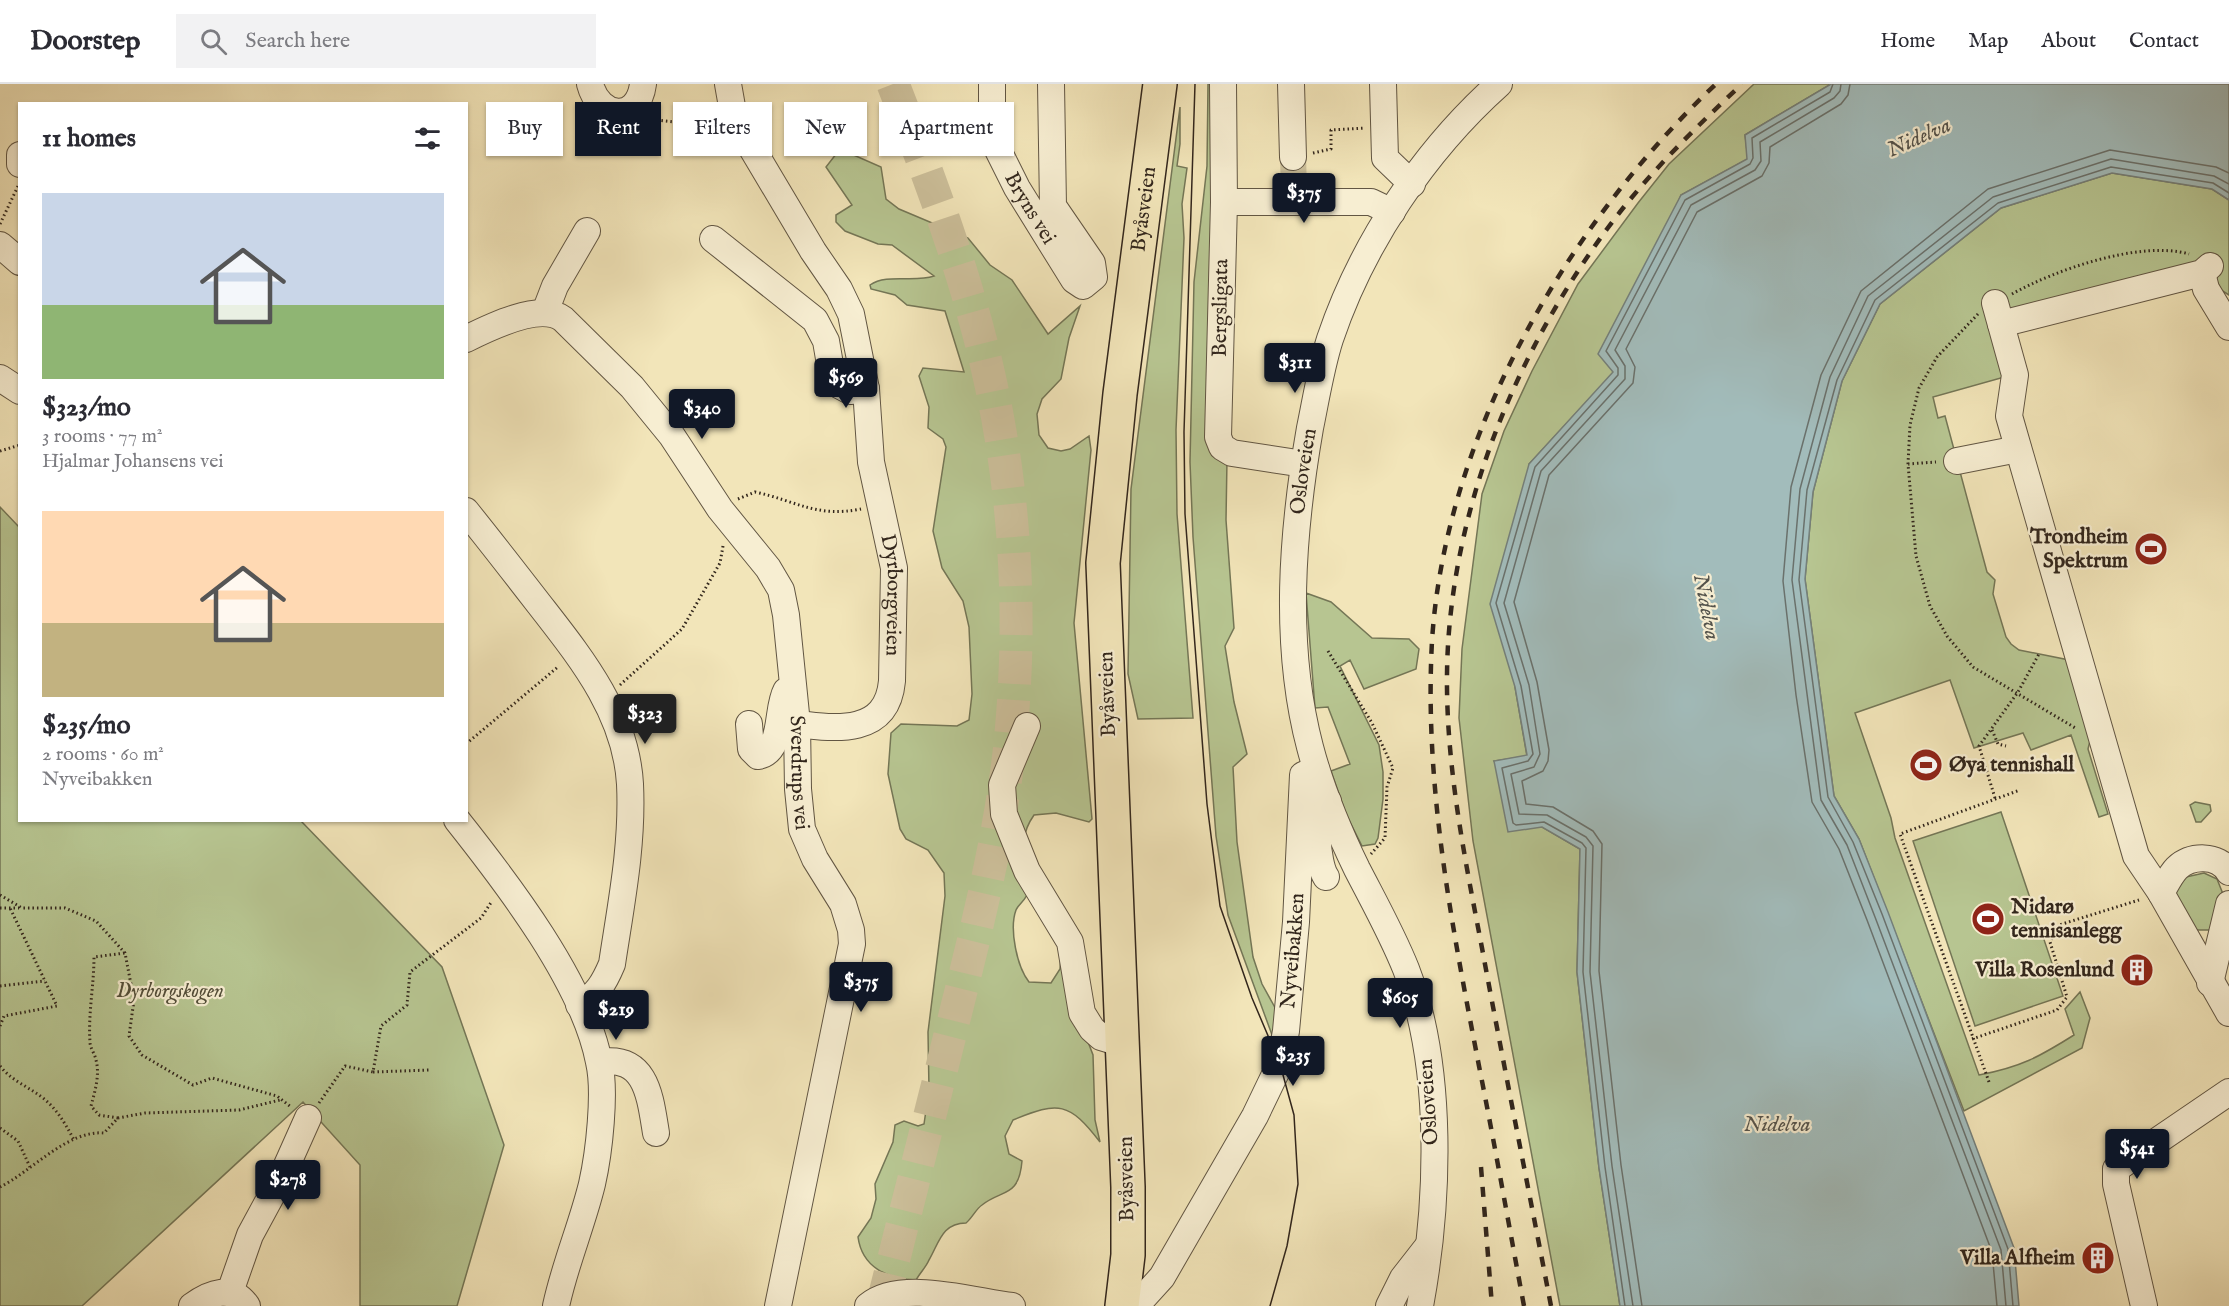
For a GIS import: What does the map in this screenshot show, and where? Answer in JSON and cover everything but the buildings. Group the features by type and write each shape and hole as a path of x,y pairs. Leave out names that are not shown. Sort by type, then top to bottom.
{"main road":[{"name":"Byåsveien","path":"1136,1301 1128,1255 1128,1198 1103,563 1120,394 1160,84"}],"street":[{"path":"590,84 598,102"},
{"path":"635,102 639,98 643,84"},
{"name":"Dyrborgveien","path":"728,84 731,102"},
{"name":"Bryns vei","path":"992,84 992,138 1017,188 1074,280 1083,286 1094,277 1092,263 1053,206 1051,84"},
{"name":"Bergsligata","path":"1223,84 1224,202 1218,437 1222,447 1232,453 1304,464"},
{"path":"1291,84 1300,155"},
{"path":"1383,84 1385,158 1412,184"},
{"name":"Osloveien","path":"1420,1306 1430,1243 1433,1132 1425,1044 1417,1002 1407,971 1393,938 1356,867 1316,769 1302,708 1295,639 1294,550 1304,464 1330,339 1354,284 1392,212 1412,184 1452,133 1498,84"},
{"name":"Dyrborgveien","path":"757,156 813,250 840,289 852,314 866,388 871,462 894,568 890,696 883,708 867,722 840,727 797,724"},
{"path":"1224,202 1294,195 1371,202 1392,212"},
{"path":"468,338 496,324 545,312 555,286 587,231"},
{"path":"713,239 815,320 826,341 833,382 850,391 866,388"},
{"path":"0,245 18,260"},
{"path":"2229,327 2206,289 2203,265 2172,279 1998,314 2015,375 2009,416 2136,856 2161,893 2210,983 2229,1012"},
{"name":"Sverdrups vei","path":"545,312 554,312 576,330 632,387 672,436 720,509 768,568 781,590 786,615 797,724 798,789 804,837 843,904 851,930 852,944 778,1306"},
{"path":"0,378 18,390"},
{"path":"1957,461 2018,449"},
{"path":"468,514 576,652 605,698 621,736 630,782 629,855 612,964 605,981 594,996 579,1005"},
{"path":"749,724 751,749 758,756 768,752 776,739 782,700 792,680"},
{"path":"1027,726 1002,785 1004,814 1027,871 1070,942 1082,1013 1092,1029 1101,1037 1122,1040"},
{"name":"Nyveibakken","path":"1136,1301 1162,1277 1249,1126 1280,1064 1286,1031 1296,922 1303,775 1316,769"},
{"path":"1326,877 1319,859 1318,822 1319,810 1328,801"},
{"path":"459,822 504,880 569,983 600,1062 602,1096 592,1183 564,1269 556,1306"},
{"path":"2161,893 2174,870 2183,863 2201,858 2215,860 2228,867"},
{"path":"2210,983 2229,904"},
{"path":"600,1062 614,1060 626,1064 641,1075 650,1094 656,1133"},
{"path":"2144,1306 2116,1184 2116,1168 2229,1092"},
{"path":"192,1306 215,1293 238,1299 250,1235 283,1174 308,1118"},
{"path":"1389,1306 1403,1278 1430,1243"},
{"path":"867,1306 876,1299 896,1292 922,1292 984,1305 1011,1306"}],"path":[{"path":"1300,155 1331,149 1331,130 1385,128"},
{"path":"0,224 18,187"},
{"path":"2106,753 2066,720 1972,667 1947,636 1930,606 1916,556 1908,464 1910,425 1919,388 1937,357 1981,311 1998,314 2034,282 2093,262 2161,250 2203,265"},
{"path":"0,451 18,446"},
{"path":"1908,464 1957,461"},
{"path":"605,698 682,629 720,563 723,542 720,509 754,492 823,513 837,513 881,505"},
{"path":"1328,651 1372,723 1393,768 1387,787 1383,843 1356,867"},
{"path":"468,742 576,652"},
{"path":"1995,798 1979,746 2018,692 2039,654"},
{"path":"1992,730 1998,744 2006,747"},
{"path":"1989,1082 1900,834 2020,790"},
{"path":"373,1072 381,1026 407,1005 410,972 481,918 504,880"},
{"path":"1972,1039 2057,1010 2067,997 2050,942 2059,925 2161,893"},
{"path":"0,894 22,909"},
{"path":"0,908 65,908 96,921 125,952 134,1000 129,1036 142,1055 193,1085 212,1078 281,1100 308,1118 345,1065 373,1072 430,1070"},
{"path":"0,1026 2,1015 57,1006 10,908"},
{"path":"125,952 93,957 90,1045 96,1060 97,1083 91,1106 99,1115 118,1118 145,1113 239,1110 281,1100"},
{"path":"0,986 45,981"},
{"path":"0,1066 5,1073 41,1096 61,1116 74,1140"},
{"path":"0,1187 21,1177 51,1151 94,1132 104,1133 118,1118"},
{"path":"0,1128 18,1141 30,1167"}],"green space":[{"path":"1208,84 1212,84 1211,378 1227,459 1226,520 1234,628 1225,646 1234,702 1247,754 1233,767 1237,842 1253,957 1262,984 1278,1013 1279,1054 1228,915 1216,836 1193,537 1190,462 1194,282 1207,166"},
{"path":"1754,84 1831,84 1745,135 1748,159 1681,195 1614,372 1529,464 1515,687 1527,756 1494,761 1542,827 1580,849 1577,972 1599,1168 1620,1306 1560,1306 1473,841 1459,718 1462,649 1482,494 1504,431 1532,371 1578,284 1669,164"},
{"path":"1180,107 1180,144 1177,166 1187,168 1182,204 1184,238 1176,430 1177,514 1193,718 1138,719 1128,674 1131,489"},
{"path":"835,156 856,156 881,167 886,199 899,209 968,238 990,265 1012,280 1048,334 1080,306 1069,338 1061,379 1042,399 1037,414 1039,435 1048,448 1061,451 1070,449 1089,436 1091,450 1074,623 1092,819 1089,822 1056,813 1034,815 1028,826 1024,844 1029,880 1028,891 1016,910 1013,927 1015,948 1029,982 1051,983 1060,969 1061,954 1077,1013 1093,1055 1095,1120 1100,1142 1080,1119 1062,1109 1042,1110 1013,1120 1005,1136 1009,1154 1022,1161 1017,1181 1008,1191 980,1207 966,1223 946,1230 916,1280 886,1274 870,1264 860,1247 858,1237 871,1218 876,1199 875,1184 893,1142 895,1125 904,1121 918,1126 924,1124 929,1090 928,1032 945,896 944,873 928,850 906,839 900,829 888,774 891,733 901,724 957,726 969,720 972,694 969,627 963,601 942,568 933,531 946,447 943,439 928,428 929,407 919,376 923,368 964,372 945,311 907,305 895,295 871,289 870,285 877,281 934,276 892,245 878,244 845,231 836,222 836,215 852,205 826,167"},
{"path":"2112,173 2212,189 2229,200 2229,295 2221,290 2216,279 1993,319 2008,376 1933,397 1938,418 1945,416 1987,572 1995,580 1993,594 2006,637 2019,650 2069,660 2092,733 2088,749 2108,814 2099,817 2071,735 2031,750 2023,733 1974,748 1950,680 1855,713 1891,818 1895,838 1979,1075 2029,1060 2074,1035 2065,1009 2080,992 2090,1018 2082,1048 1964,1111 1859,839 1834,796 1805,579 1813,492 1842,381 1880,304 2001,208"},
{"name":"Dyrborgskogen","path":"0,507 18,526 18,822 302,822 442,967 504,1145 457,1306 360,1306 360,1165 303,1102 82,1306 0,1306"},
{"path":"1306,593 1331,602 1372,638 1409,639 1419,649 1416,669 1364,689 1350,660 1340,666 1379,745 1383,772 1383,799 1378,838 1375,844 1362,846 1346,814 1331,771 1350,764 1328,707 1315,708"},
{"path":"2195,802 2210,805 2211,811 2201,822 2196,822 2190,805"},
{"name":"Nidarø tennisanlegg","path":"2001,812 2063,996 1975,1026 1913,841"},
{"path":"2204,873 2217,879 2223,894 2210,930 2195,930 2177,901 2175,892 2186,877"}],"water":[{"name":"Nidelva","path":"1831,84 2229,84 2229,200 2212,189 2112,173 2001,208 1880,304 1842,381 1813,492 1805,579 1834,796 1859,839 2014,1248 2019,1306 1620,1306 1599,1168 1577,972 1580,849 1542,827 1508,832 1494,761 1527,755 1515,687 1490,604 1529,464 1613,372 1598,354 1681,195 1747,159 1745,135"}],"tunnel":[{"path":"882,1306 968,962 999,823 1013,712 1016,628 1010,503 1005,461 989,376 954,249 893,84"},
{"path":"1293,157 1294,188"}],"tram line":[{"path":"1195,84 1184,432 1185,514 1207,804 1220,906 1252,998 1280,1064 1294,1115 1298,1184 1287,1246 1270,1306"}],"railway":[{"path":"1524,1306 1459,961 1436,802 1432,748 1432,641 1442,564 1461,487 1489,411 1523,337 1565,267 1611,201 1662,139 1716,84"},
{"path":"1551,1306 1461,836 1448,721 1448,645 1454,589 1464,534 1479,480 1520,374 1546,324 1575,275 1622,209 1671,154 1742,84"},
{"path":"1481,1167 1492,1306"}],"place":[{"name":"Trondheim Spektrum","path":"2151,549"},
{"name":"Øya tennishall","path":"1926,765"},
{"name":"Nidarø tennisanlegg","path":"1988,919"},
{"name":"Villa Rosenlund","path":"2137,970"},
{"name":"Villa Alfheim","path":"2098,1258"}]}
